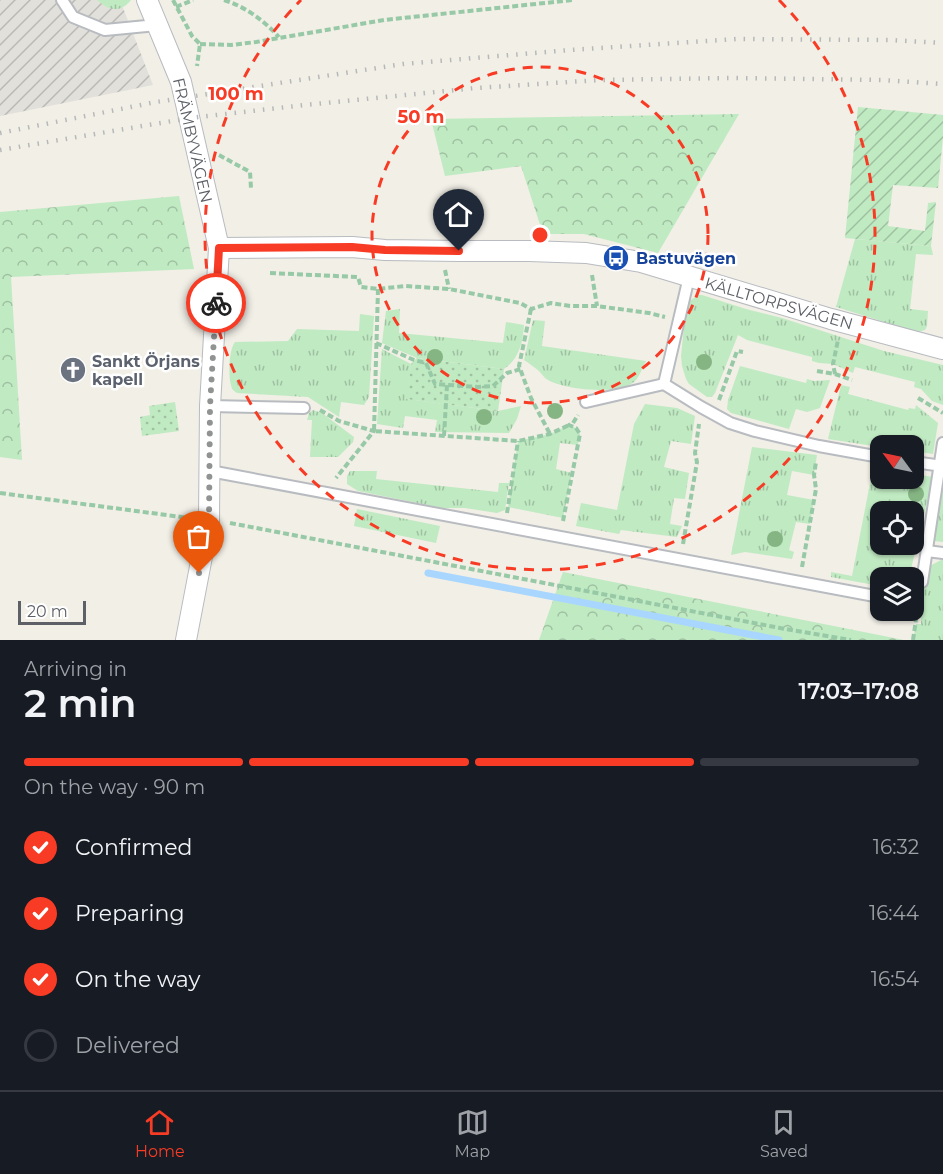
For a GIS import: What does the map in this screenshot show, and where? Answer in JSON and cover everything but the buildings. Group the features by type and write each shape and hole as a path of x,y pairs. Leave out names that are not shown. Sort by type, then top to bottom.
{"street":[{"name":"FRÄMBYVÄGEN","path":"147,0 186,98 192,134 219,248"},
{"name":"KÄLLTORPSVÄGEN","path":"219,248 352,247 427,251 586,253 641,262 943,349"},
{"path":"186,640 209,520 210,406 219,248"}],"lane":[{"path":"62,0 72,17 105,30 158,25"},
{"path":"664,384 689,277"},
{"path":"586,402 664,384 730,423 755,431 870,456"},
{"path":"210,406 304,408"},
{"path":"923,567 942,466 943,443"},
{"path":"924,463 942,466"},
{"path":"210,471 870,595"},
{"path":"927,551 943,553"}],"path":[{"path":"177,7 193,0"},
{"path":"224,0 258,17 279,38"},
{"path":"200,44 231,45 384,20 573,0"},
{"path":"210,150 250,172 251,188"},
{"path":"444,264 449,289"},
{"path":"270,273 358,278 361,287 378,289 405,286 449,289 520,303 531,309 551,303 597,306 679,321"},
{"path":"592,275 597,306"},
{"path":"325,493 374,431 378,289"},
{"path":"531,309 519,366 531,398 550,434"},
{"path":"835,375 832,364 843,322"},
{"path":"376,344 426,363 435,384 493,386 507,373 520,369"},
{"path":"714,414 737,351 743,352"},
{"path":"817,371 852,380"},
{"path":"444,436 447,385"},
{"path":"918,398 943,413"},
{"path":"304,408 310,405 339,421 374,431 518,441 550,434 573,423 586,402"},
{"path":"680,559 697,462 695,453 701,407"},
{"path":"560,537 579,434 569,425"},
{"path":"504,525 518,441"},
{"path":"799,582 816,489 814,475 819,446"},
{"path":"0,493 209,520 851,640"},
{"path":"913,640 915,621"}],"shaded area":[{"path":"0,0 120,0 153,85 0,116"}],"green space":[{"path":"97,0 131,0 123,7 115,9"},
{"path":"858,107 943,115 938,188 893,185 888,226 925,231 928,203 936,202 931,246 845,238"},
{"path":"739,114 658,253 584,234 543,234 521,166 445,176 431,119"},
{"path":"179,196 194,269 11,277 22,460 0,457 0,212"},
{"path":"855,239 931,246 933,255 916,254 910,309 928,311 925,330 917,332 836,307"},
{"path":"698,295 782,318 884,351 943,365 943,405 932,401 921,389 914,387 915,382 855,367 853,373 833,364 812,361 812,357 747,340 738,335 715,393 712,397 707,397 689,384 681,356 686,307"},
{"path":"400,309 399,333 503,343 506,322 524,325 523,338 517,355 504,369 417,358 382,343 386,311"},
{"path":"360,314 374,316 369,397 364,405 341,402 339,417 308,397 237,393 232,389 230,363 231,350 235,342 288,341 297,329 359,331"},
{"path":"533,320 545,321 542,346 646,361 635,381 627,386 617,389 590,390 563,386 545,378 524,360"},
{"path":"382,349 411,364 407,399 498,411 521,406 509,433 435,432 437,420 405,416 403,428 377,424"},
{"path":"417,358 504,369 498,411 406,399 411,364"},
{"path":"740,366 806,383 807,379 830,380 820,408 807,412 796,409 789,429 731,413 727,409"},
{"path":"841,385 850,387 848,394 908,410 909,408 915,409 916,405 938,423 933,454 924,453 924,435 870,435 870,445 828,439"},
{"path":"175,402 179,431 142,436 140,417 150,415 149,406"},
{"path":"645,404 677,408 695,416 691,444 671,441 664,467 689,473 685,499 674,498 670,524 682,526 677,537 621,530 619,534 576,526 581,503 617,510 634,424"},
{"path":"313,410 322,413 354,437 353,442 338,457 310,457 312,420 307,420 309,413"},
{"path":"569,425 576,428 580,434 578,445 560,443 556,469 572,473 563,518 508,507 518,441 550,434"},
{"path":"752,447 817,455 814,475 792,471 787,495 814,500 810,524 796,522 789,550 794,552 792,559 745,552 731,555"},
{"path":"350,471 377,471 376,479 498,492 499,483 509,483 505,510 497,513 465,508 442,508 358,491 347,484"},
{"path":"924,476 933,477 924,515 924,501 870,501 870,555 914,555 911,567 870,567 870,584 831,577 831,572 852,576 870,483 870,489 924,489"},
{"path":"943,479 943,542 934,541"},
{"path":"357,509 440,526 436,543 354,526"},
{"path":"943,559 943,640 913,640 916,624 924,621 924,569"},
{"path":"563,572 904,640 539,640"}],"waterway":[{"path":"428,573 779,640"}],"railway":[{"path":"0,133 156,102 403,64 737,39 890,40 943,43"},
{"path":"0,150 190,118 476,88 600,80 731,78 881,80 943,84"}],"way so far":[{"path":"199,573 209,520 210,406 216,303"}],"place":[{"name":"Bastuvägen","path":"616,258"},
{"name":"Sankt Örjans kapell","path":"73,370"}],"route":[{"path":"216,303 219,248 352,247 459,251"}]}
